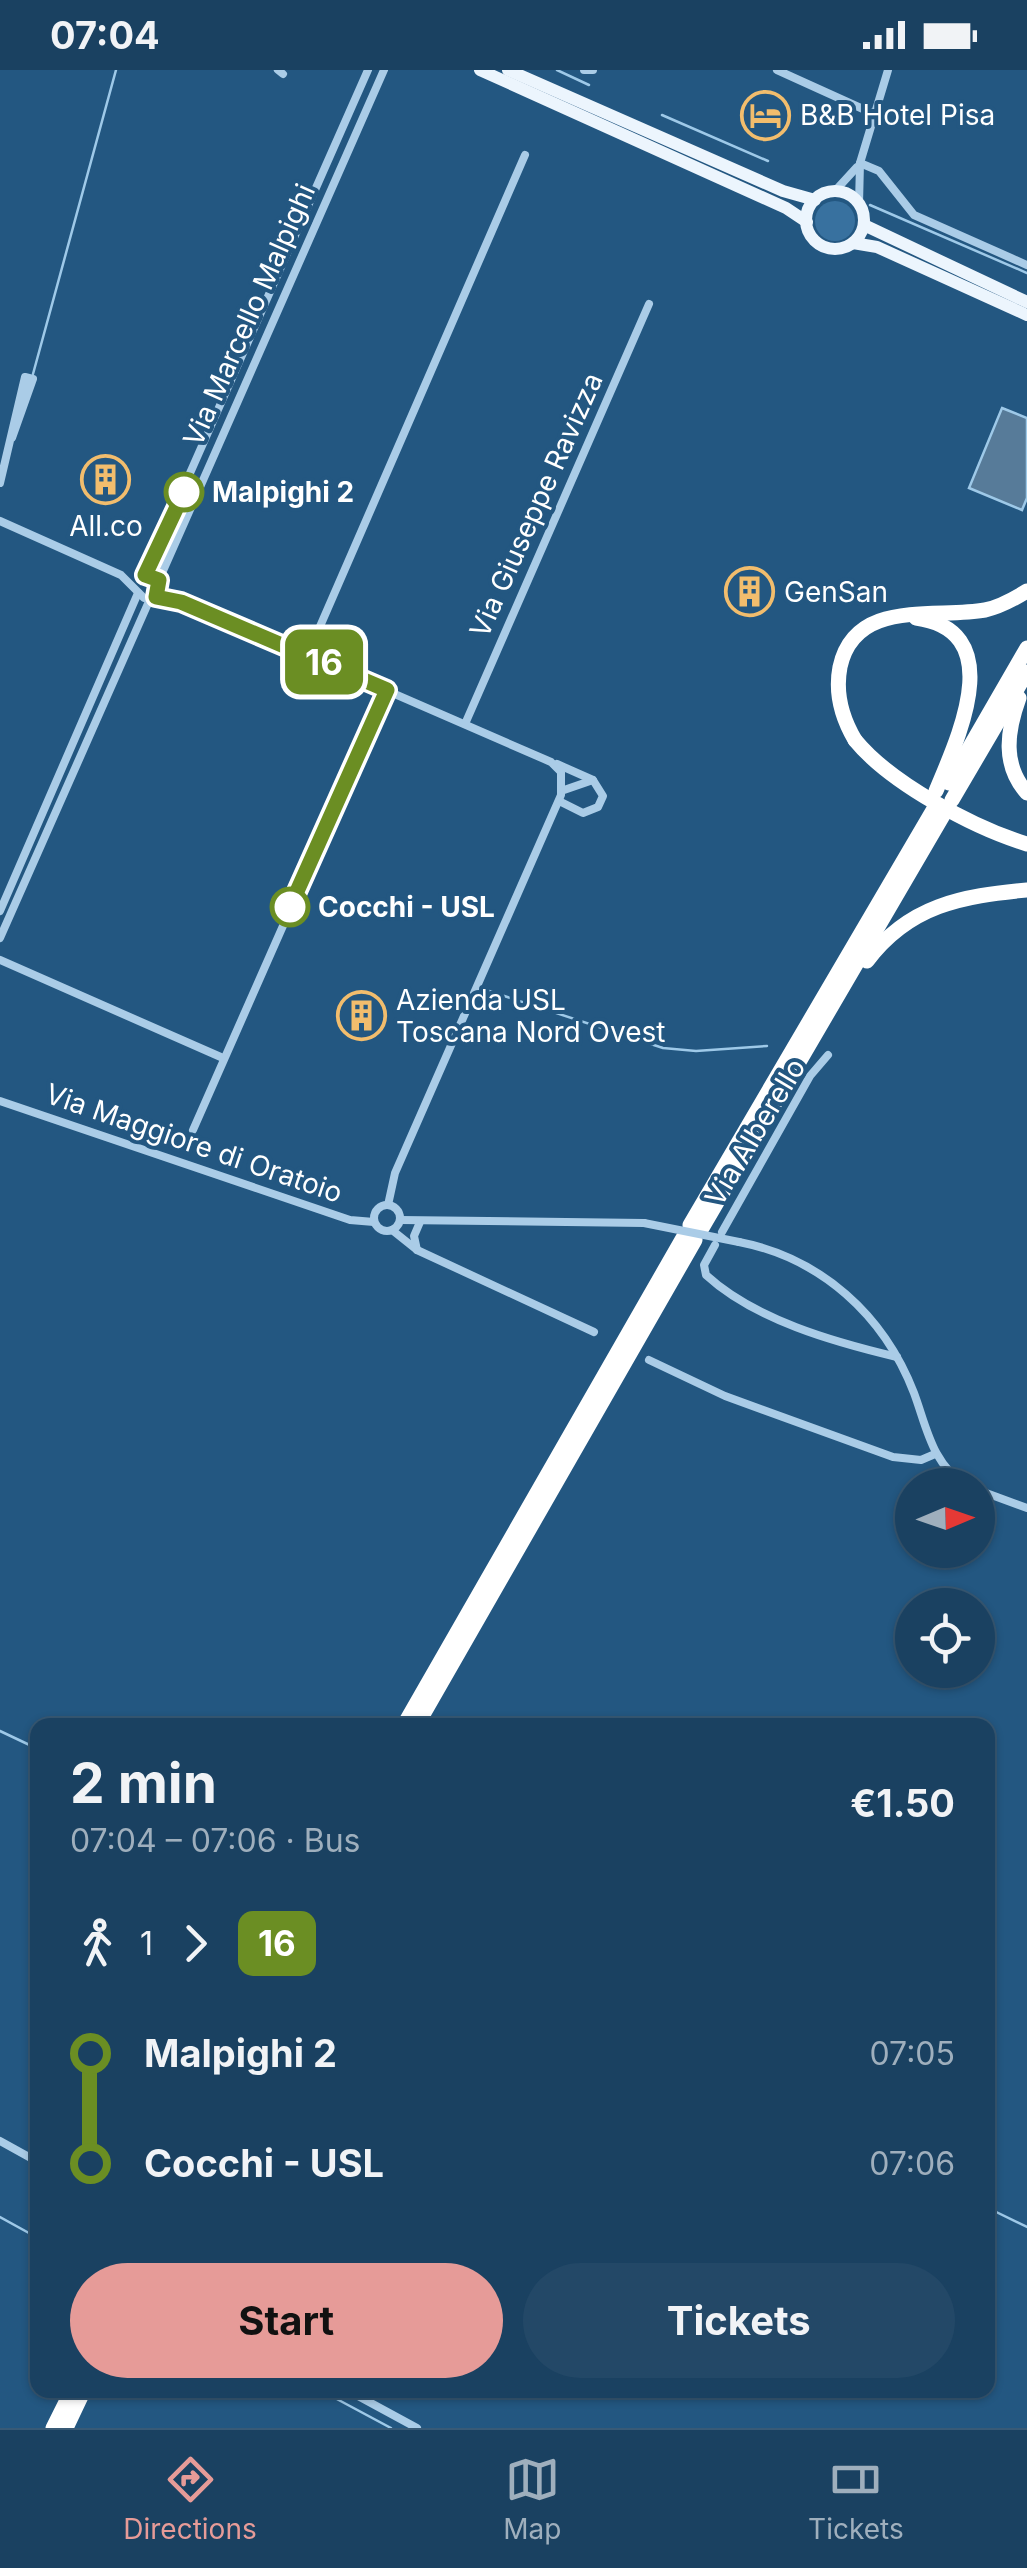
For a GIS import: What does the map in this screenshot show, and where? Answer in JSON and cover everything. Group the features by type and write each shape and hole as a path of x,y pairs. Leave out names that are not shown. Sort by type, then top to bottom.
{"highway":[{"path":"1027,591 988,609 892,617 864,630 842,660 839,696 855,740 889,772 990,830 1027,844"},
{"path":"892,617 928,620 946,630 962,649 970,671 964,721 940,801"},
{"path":"408,1718 693,1233 824,1021 940,801 1027,648"},
{"path":"421,1718 922,830 1027,675"},
{"path":"1027,675 1008,737 1011,764 1027,793"},
{"path":"824,1021 880,946 920,912 958,897 1027,890"},
{"path":"53,2428 68,2398"},
{"path":"66,2428 80,2398"}],"main road":[{"path":"480,70 786,208 807,222"},
{"path":"508,70 783,191 815,200 835,191 859,204 864,225 853,243"},
{"path":"815,200 807,222 810,233 822,245 838,249 853,243 878,247 1027,314"},
{"path":"864,225 1027,302"}],"street":[{"name":"Via Marcello Malpighi","path":"0,912 368,70"},
{"name":"Via Marcello Malpighi","path":"0,938 384,70"},
{"path":"777,70 874,114"},
{"path":"859,204 860,164 888,70"},
{"path":"308,654 524,154"},
{"path":"835,191 860,164"},
{"path":"860,164 879,171 914,215 1027,265"},
{"name":"Via Giuseppe Ravizza","path":"465,724 649,304"},
{"path":"0,484 33,379 25,376 12,438"},
{"path":"0,520 121,575 138,592 181,602 308,654 592,780 603,793 596,809 579,812 561,795"},
{"path":"121,575 144,576 160,582 181,602"},
{"path":"193,1130 387,690"},
{"path":"400,1220 398,1212 388,1204 395,1173 561,795 562,775 552,762"},
{"path":"561,795 592,780"},
{"path":"0,960 223,1058"},
{"name":"Via Alberello","path":"722,1232 794,1103 828,1055"},
{"name":"Via Maggiore di Oratoio","path":"0,1101 350,1220 374,1222"},
{"name":"Via Maggiore di Oratoio","path":"388,1204 376,1210 374,1222 379,1229 392,1230 418,1250 594,1332"},
{"path":"400,1220 644,1223 789,1256 829,1280 866,1312 897,1357 935,1454 945,1468"},
{"path":"392,1230 400,1220"},
{"path":"418,1250 414,1236 420,1222"},
{"name":"Via Alberello","path":"715,1244 704,1265 706,1276 736,1296 787,1322 897,1357"},
{"path":"649,1360 736,1400 893,1458 921,1460 935,1454"},
{"path":"995,1496 1027,1508"},
{"path":"0,2141 30,2158"},
{"path":"361,2398 416,2428"}],"shaded area":[{"path":"835,201 849,207 855,221 849,235 835,241 821,235 815,221 821,207"},
{"path":"1002,408 1027,418 1027,498 1022,510 969,488"}],"waterway":[{"path":"33,374 116,70"},
{"path":"557,70 589,85"},
{"path":"662,115 768,161"},
{"path":"870,205 1027,273"},
{"path":"489,991 663,1048 696,1051 767,1046"},
{"path":"0,1731 30,1745"},
{"path":"995,2211 1027,2227"},
{"path":"0,2217 30,2234"},
{"path":"335,2398 391,2428"}],"bus line":[{"name":"16","path":"184,492 145,575 159,580 160,592 156,597 181,602 387,690 290,907"}],"place":[{"name":"B&B Hotel Pisa","path":"765,115"},
{"name":"All.co","path":"106,479"},
{"name":"Malpighi 2","path":"184,492"},
{"name":"GenSan","path":"749,592"},
{"name":"Cocchi - USL","path":"290,907"},
{"name":"Azienda USL Toscana Nord Ovest","path":"361,1016"}]}
